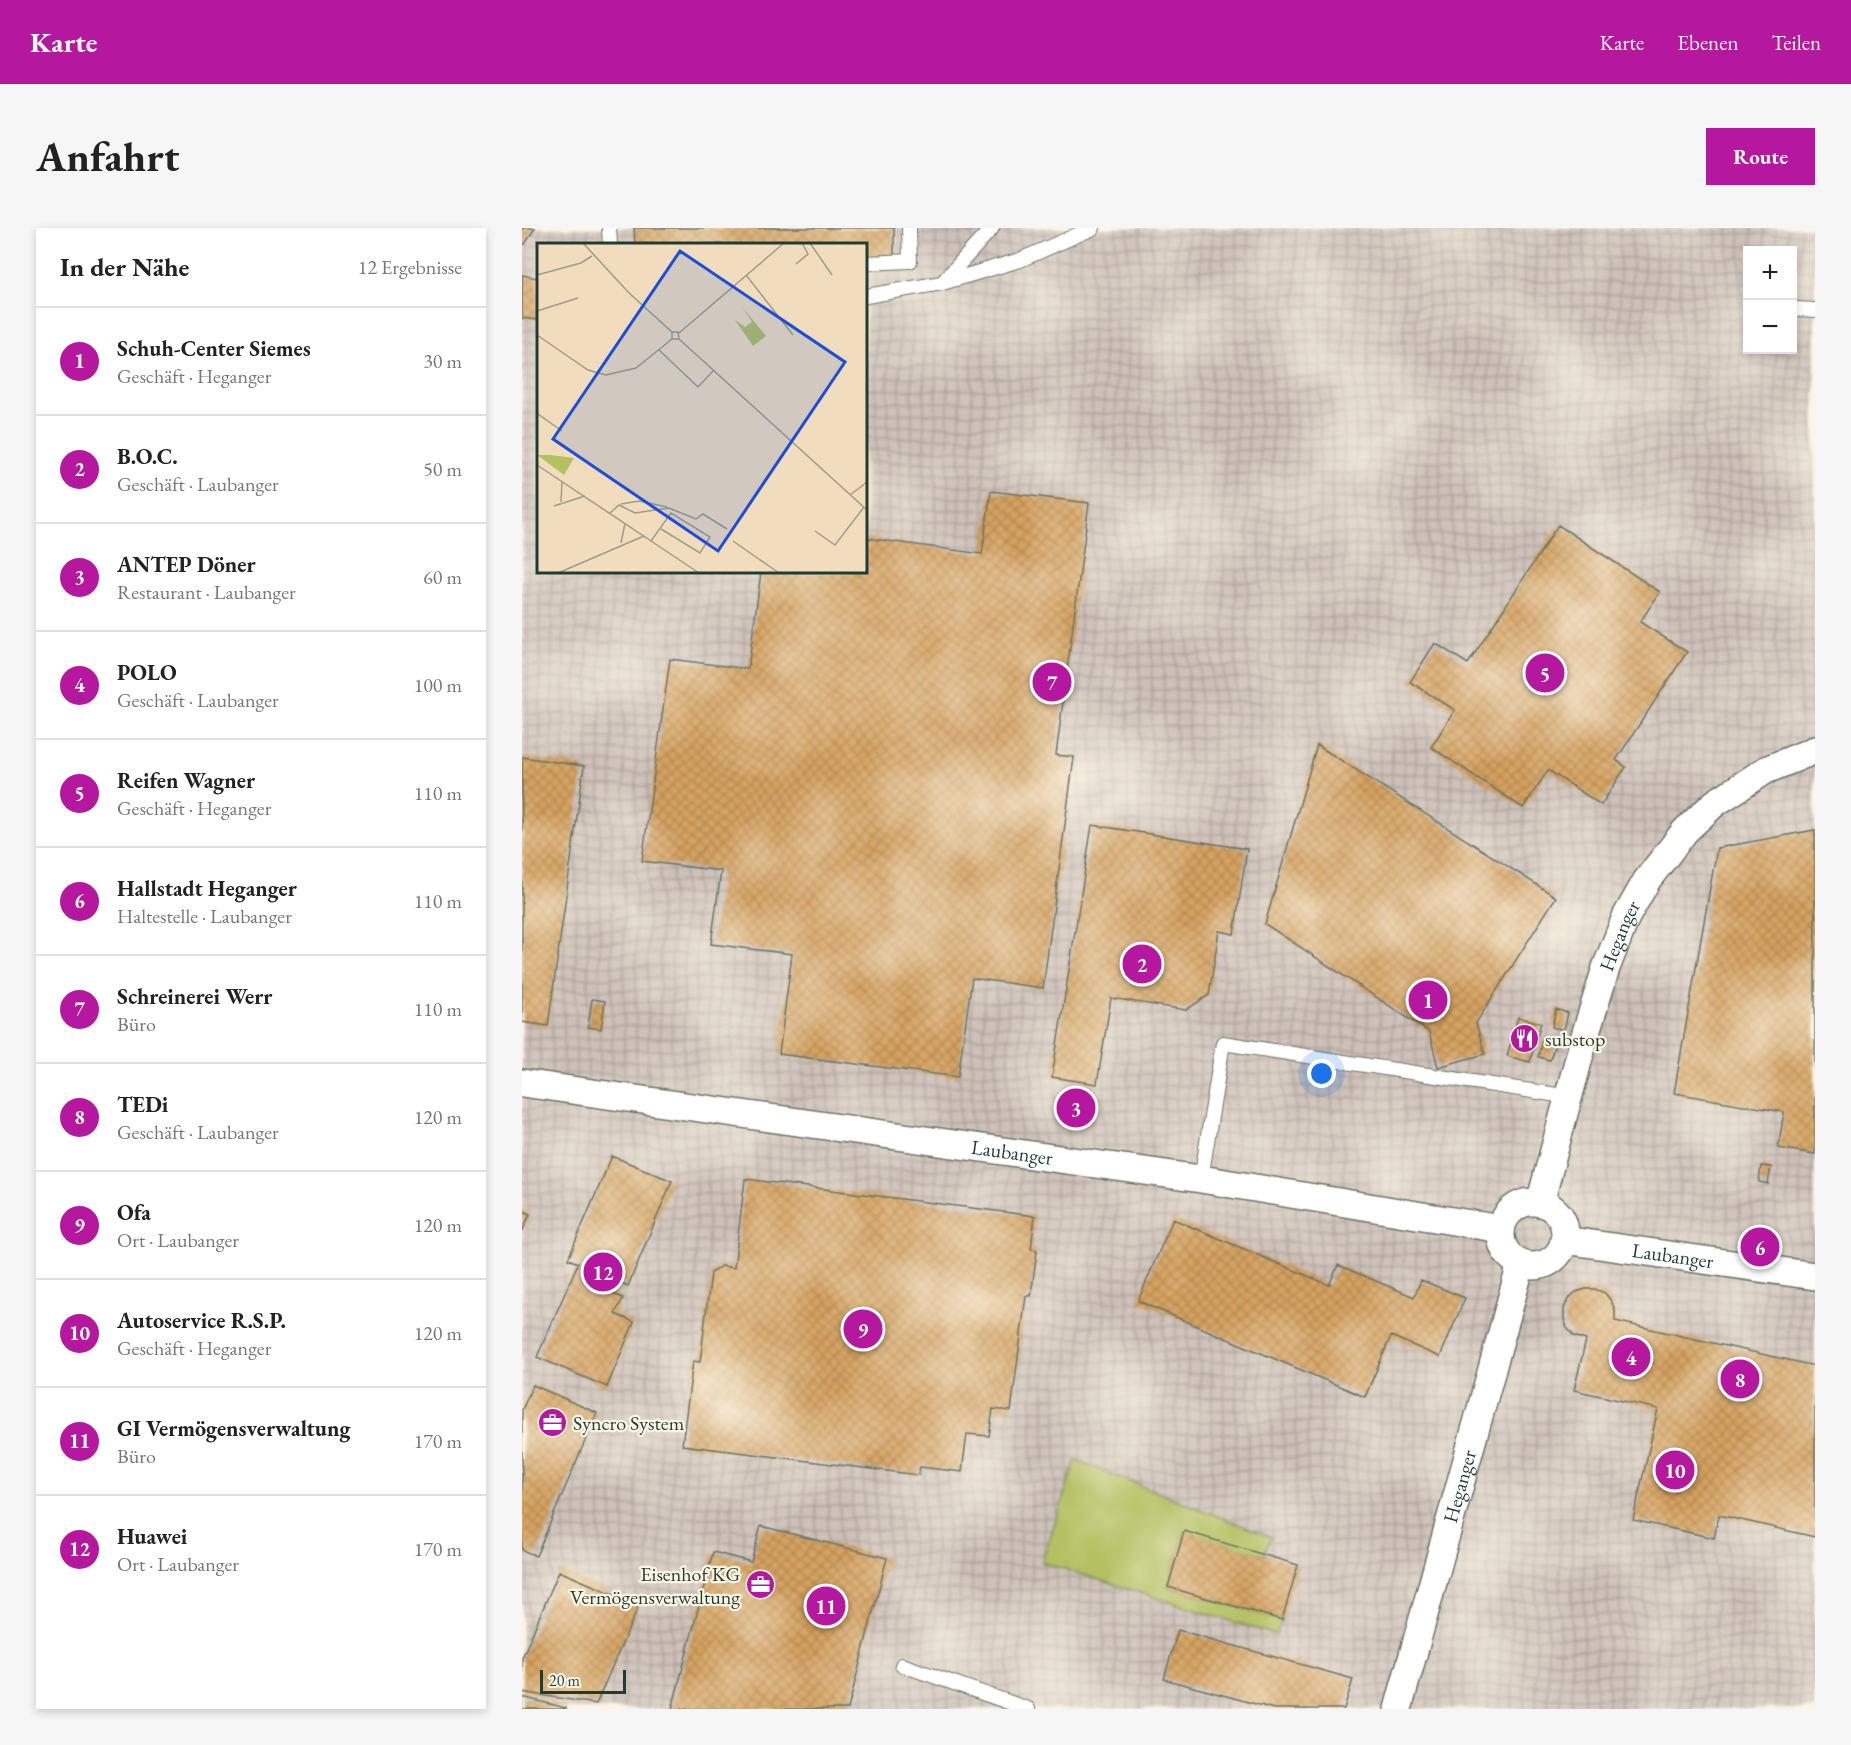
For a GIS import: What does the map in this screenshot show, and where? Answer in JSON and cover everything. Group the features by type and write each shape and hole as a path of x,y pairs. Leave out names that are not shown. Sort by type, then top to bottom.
{"street":[{"name":"Heganger","path":"1540,1203 1584,1039 1606,968 1626,917 1647,880 1685,831 1715,803 1766,770 1815,750"},
{"name":"Laubanger","path":"522,1083 1201,1179 1501,1229"},
{"path":"1531,1202 1540,1203 1557,1213 1562,1222 1564,1240 1560,1251 1553,1259 1541,1266 1521,1264 1507,1253 1500,1236 1501,1229 1509,1213 1519,1205 1531,1202"},
{"name":"Laubanger","path":"1564,1240 1815,1276"},
{"name":"Heganger","path":"1398,1709 1521,1264"}],"lane":[{"path":"609,228 610,243"},
{"path":"867,263 910,261 909,228"},
{"path":"942,283 992,228"},
{"path":"867,296 942,283 1020,260 1093,228"},
{"path":"1797,309 1815,310"},
{"path":"1201,1179 1223,1043 1570,1097"},
{"path":"902,1665 1028,1709"}],"shaded area":[{"path":"522,228 1815,228 1815,1709 522,1709"}],"green space":[{"path":"1076,1460 1271,1537 1264,1555 1184,1532 1168,1587 1282,1620 1276,1635 1042,1562"}],"building":[{"path":"522,228 535,228 525,244 522,244"},
{"path":"634,228 894,228 894,257 867,257 867,243 635,243"},
{"path":"522,275 537,278 537,320 522,318"},
{"path":"991,491 1089,503 1056,755 1074,757 1043,988 972,978 958,1077 779,1054 792,954 711,944 721,871 642,861 670,659 748,669 761,573 867,573 867,538 982,554"},
{"path":"1558,525 1660,592 1640,622 1687,652 1616,760 1626,767 1601,805 1548,770 1523,808 1431,747 1455,710 1410,682 1435,643 1468,664"},
{"path":"1317,745 1556,897 1476,1023 1485,1054 1438,1067 1429,1032 1265,924"},
{"path":"522,757 584,766 548,1026 522,1022"},
{"path":"1092,825 1247,849 1234,934 1219,931 1209,995 1186,1010 1111,998 1097,1084 1052,1077"},
{"path":"1815,830 1815,1154 1778,1148 1784,1112 1674,1093 1717,848"},
{"path":"592,999 605,1001 601,1029 588,1027"},
{"path":"1556,1009 1568,1013 1564,1030 1552,1027"},
{"name":"substop","path":"1518,1017 1541,1023 1530,1062 1507,1056"},
{"path":"1542,1040 1555,1044 1550,1060 1538,1057"},
{"path":"1067,1092 1091,1095 1086,1126 1062,1123"},
{"path":"612,1156 672,1181 628,1286 619,1282 614,1294 623,1298 615,1314 634,1322 607,1387 537,1357 578,1263 568,1259"},
{"path":"1761,1166 1771,1167 1768,1184 1759,1182"},
{"path":"745,1179 1035,1216 1031,1249 1037,1250 1031,1296 1026,1296 1011,1411 993,1409 989,1436 967,1434 962,1472 920,1467 918,1475 682,1445 693,1361 700,1362 711,1273 721,1266 734,1268"},
{"path":"522,1210 530,1214 522,1232"},
{"path":"1173,1219 1329,1285 1338,1265 1414,1297 1421,1280 1465,1298 1440,1357 1391,1336 1365,1397 1138,1301"},
{"path":"1595,1289 1605,1293 1615,1310 1615,1321 1815,1366 1815,1537 1719,1515 1714,1538 1633,1520 1658,1409 1574,1390 1586,1340 1574,1336 1567,1328 1564,1309 1568,1299 1576,1292"},
{"path":"533,1385 597,1413 536,1556 522,1550 522,1410"},
{"path":"761,1526 887,1558 848,1709 672,1709 713,1552 751,1562"},
{"path":"1184,1531 1298,1565 1282,1620 1168,1587"},
{"path":"559,1571 639,1605 596,1704 522,1692 522,1658"},
{"path":"1178,1630 1353,1679 1344,1709 1274,1709 1164,1679"},
{"path":"522,1697 566,1708 566,1709 522,1709"}],"place":[{"name":"Reifen Wagner","path":"1545,673"},
{"name":"Schreinerei Werr","path":"1052,682"},
{"name":"B.O.C.","path":"1142,964"},
{"name":"Schuh-Center Siemes","path":"1428,1000"},
{"name":"substop","path":"1524,1039"},
{"name":"ANTEP Döner","path":"1076,1108"},
{"name":"Hallstadt Heganger","path":"1760,1247"},
{"name":"Huawei","path":"603,1272"},
{"name":"Ofa","path":"863,1329"},
{"name":"POLO","path":"1631,1357"},
{"name":"TEDi","path":"1740,1379"},
{"name":"Syncro System","path":"552,1423"},
{"name":"Autoservice R.S.P.","path":"1675,1470"},
{"name":"Eisenhof KG Vermögensverwaltung","path":"761,1585"},
{"name":"GI Vermögensverwaltung","path":"826,1606"}]}
